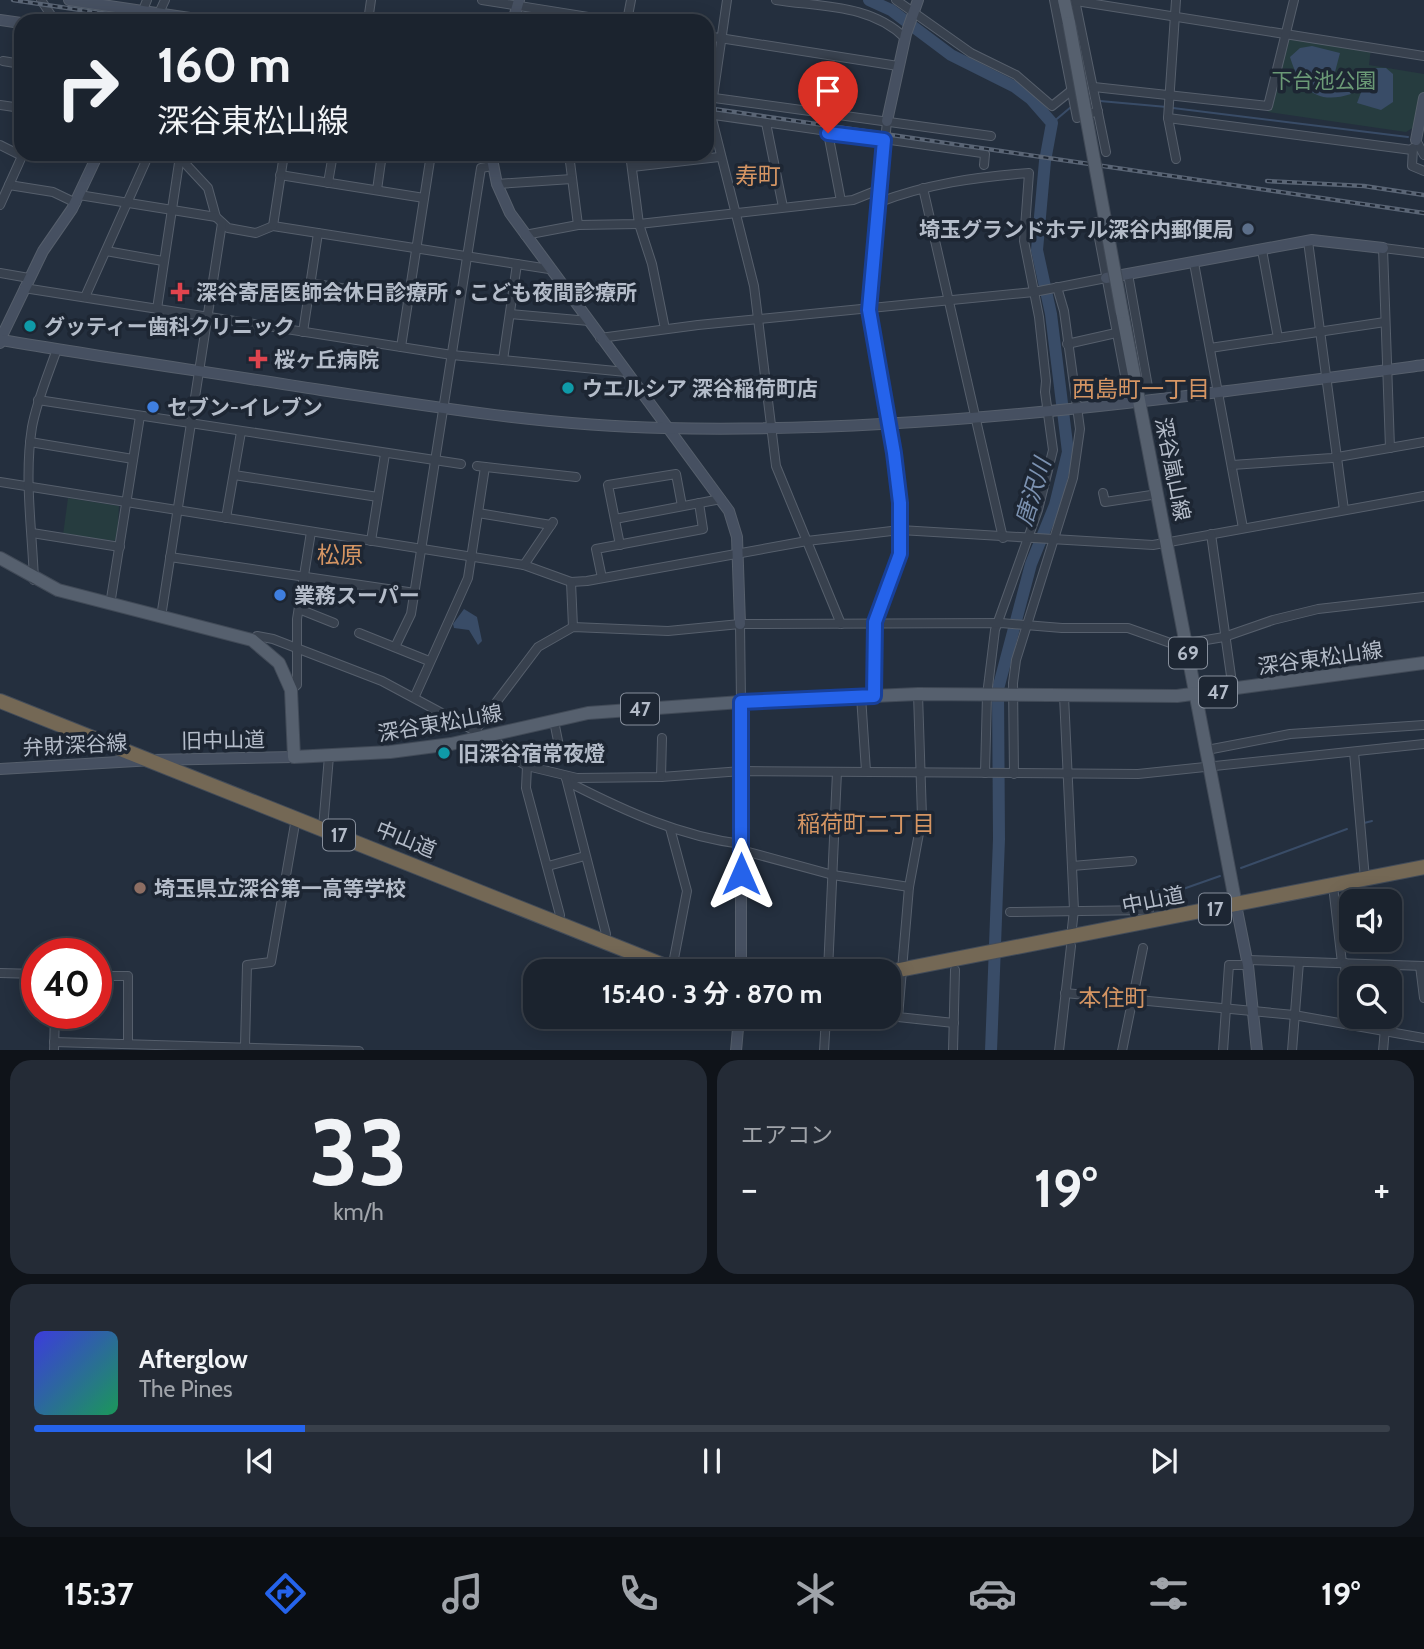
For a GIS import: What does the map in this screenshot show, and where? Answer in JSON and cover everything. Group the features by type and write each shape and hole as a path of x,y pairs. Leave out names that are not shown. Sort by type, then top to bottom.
{"highway":[{"name":"中山道","path":"0,701 648,959"},
{"name":"中山道","path":"901,970 1424,867"}],"main road":[{"name":"深谷嵐山線","path":"1064,0 1122,312 1135,402 1168,543 1236,905"},
{"path":"0,558 34,580 110,605 252,640 279,663 291,690 295,757"},
{"name":"深谷東松山線","path":"1012,695 1142,697 1196,694 1424,663"},
{"name":"深谷東松山線","path":"295,757 390,752 588,713 867,696 988,695"},
{"name":"47","path":"988,695 1012,695"}],"street":[{"path":"69,0 145,5 165,14"},
{"path":"159,13 165,0"},
{"path":"482,0 518,3 577,14"},
{"path":"714,78 727,0"},
{"path":"776,0 843,7 864,13 905,36"},
{"path":"896,0 912,14 971,53 1016,75 1052,106 1072,90"},
{"path":"866,771 867,696 875,622 900,554 890,424 869,310 878,190 887,121 905,36 918,0"},
{"path":"1054,0 1077,118 1098,111"},
{"path":"1105,152 1085,37 1075,0 1424,56"},
{"path":"1176,0 1169,117 1176,159"},
{"path":"1094,87 1170,98 1268,106 1294,0"},
{"path":"1061,36 1085,37"},
{"path":"714,37 898,66"},
{"path":"2,61 14,63"},
{"path":"714,98 991,136"},
{"path":"1415,169 1415,146 1424,98"},
{"path":"714,116 982,153 985,154 984,165"},
{"path":"1169,117 1415,146 1424,156 1415,169"},
{"path":"766,123 783,206"},
{"path":"828,133 841,201"},
{"path":"714,136 752,272 776,466 841,624"},
{"path":"714,158 719,157"},
{"path":"0,205 19,161"},
{"path":"95,161 77,199 43,251 0,341 443,408 577,423 667,428 773,429 975,417 1218,394 1424,365"},
{"path":"85,298 146,161"},
{"path":"157,309 179,161"},
{"path":"161,617 207,317 219,220 208,188 184,161"},
{"path":"274,226 283,161"},
{"path":"328,183 332,161"},
{"path":"377,190 381,161"},
{"path":"401,346 430,161"},
{"path":"492,161 497,184 509,212 548,269 722,499 734,523 739,554 741,959"},
{"path":"570,161 578,225"},
{"path":"631,161 639,223 652,264 665,329"},
{"path":"632,167 684,161"},
{"path":"396,647 411,614 415,593 481,168 492,166"},
{"path":"1415,169 1424,171"},
{"path":"877,203 923,188 982,177 1029,173 1024,240 1040,317 1053,443 1051,467 991,654 987,773"},
{"path":"280,175 424,198"},
{"path":"497,184 572,179"},
{"path":"9,185 77,199 172,210 219,220 244,233 274,226 548,269"},
{"path":"923,188 1003,538"},
{"path":"525,235 578,225 639,223 853,200 878,190"},
{"path":"1096,222 1116,333 1135,402"},
{"path":"303,332 318,233"},
{"path":"600,338 665,329 1035,292 1308,241 1329,240 1424,253"},
{"path":"1308,241 1345,510"},
{"path":"1383,248 1390,447"},
{"path":"1262,250 1278,338"},
{"path":"106,251 163,261"},
{"path":"1194,262 1243,528"},
{"path":"503,360 517,264"},
{"path":"0,273 85,298 452,355 625,372"},
{"path":"1128,274 1148,387"},
{"path":"310,283 409,299"},
{"path":"1013,774 1012,695 1016,660 1076,463 1077,407 1062,302 1055,288"},
{"path":"510,314 589,321"},
{"path":"1210,348 1385,322"},
{"path":"1067,344 1116,333"},
{"path":"34,580 29,487 30,443 38,400 57,349"},
{"path":"38,400 461,464"},
{"path":"110,605 140,416"},
{"path":"226,518 241,432"},
{"path":"1232,466 1337,457 1424,442"},
{"path":"30,443 133,459"},
{"path":"371,541 385,454"},
{"path":"415,696 468,578 478,513 481,467 576,477"},
{"path":"620,545 608,485 676,474 682,506"},
{"path":"234,475 378,497"},
{"path":"0,482 524,565 571,582 807,541 900,530 1134,546 1168,543 1424,496"},
{"path":"1103,494 1105,502 1158,494"},
{"path":"615,520 722,499"},
{"path":"602,578 596,549 703,529 699,503"},
{"path":"478,513 552,523 524,565"},
{"path":"291,690 297,685 299,609 311,532"},
{"path":"32,533 120,547"},
{"path":"1211,534 1233,690"},
{"path":"170,557 415,593"},
{"path":"571,582 573,627"},
{"path":"482,734 538,647 573,627 668,631 740,624 1000,623 1118,627 1139,631 1170,645 1224,637 1273,620 1318,609 1424,597"},
{"path":"299,609 334,623"},
{"path":"359,633 429,661"},
{"path":"252,640 257,636 298,648 415,696 482,734 506,754 527,766 566,778 661,778 742,771 1138,774 1424,744"},
{"path":"897,959 922,817 918,694"},
{"path":"1064,696 1074,910 1072,928"},
{"path":"554,721 560,751"},
{"path":"1207,750 1290,734 1424,725"},
{"path":"661,778 662,738"},
{"path":"1354,752 1365,879"},
{"path":"323,828 329,756"},
{"name":"旧中山道","path":"153,760 295,757"},
{"name":"弁財深谷線","path":"0,769 153,760"},
{"path":"527,766 526,788 560,915 557,923"},
{"path":"829,959 836,772"},
{"path":"566,778 572,784 624,810 670,828 833,875 909,887"},
{"path":"566,778 606,934 603,941"},
{"path":"245,1046 247,965 271,962 296,818"},
{"path":"670,828 687,891 677,959"},
{"path":"548,866 585,856"},
{"path":"1072,866 1132,861"},
{"path":"1333,886 1343,966"},
{"path":"1236,905 1248,963 1257,1050"},
{"path":"1010,912 1149,910"},
{"path":"1059,1050 1071,947"},
{"path":"1122,1050 1143,948"},
{"path":"1292,1050 1299,962"},
{"path":"1223,1050 1229,965 1299,962 1422,966 1424,998"},
{"path":"953,1050 956,970"},
{"path":"0,973 21,974"},
{"path":"112,976 128,976 128,1043"},
{"path":"1065,993 1294,1015 1424,1038"},
{"path":"901,1017 954,1023"},
{"path":"736,1050 738,1029"},
{"path":"824,1050 825,1029"},
{"path":"1383,1050 1385,1029"},
{"path":"54,1046 128,1043 206,1048 245,1046 356,1050"}],"green space":[{"name":"下台池公園","path":"1286,34 1371,48 1369,65 1424,74 1424,98 1419,124 1406,132 1268,112"},
{"path":"68,498 119,506 117,541 63,535"}],"water":[{"path":"1312,46 1340,53 1335,72 1351,94 1339,97 1319,96 1305,86 1290,57 1300,48"},
{"path":"1386,68 1393,74 1393,102 1381,110 1357,103 1369,71"},
{"path":"464,609 477,617 482,641 478,645 469,630 454,628 453,624"}],"waterway":[{"name":"唐沢川","path":"869,0 891,10 951,55 1015,87 1031,99 1052,123 1045,161 1037,250 1051,314 1068,452 1055,505 1031,564 998,689 999,839 991,1050"},
{"path":"1100,101 1167,107"},
{"path":"1052,123 1071,107"},
{"path":"1173,108 1408,137"},
{"path":"1364,823 1372,821"},
{"path":"1241,868 1347,829"},
{"path":"1154,891 1183,889 1220,876"}],"railway":[{"path":"13,0 108,14"},
{"path":"714,109 1424,213"},
{"path":"1267,181 1364,186 1424,195"}],"place":[{"name":"埼玉グランドホテル深谷内郵便局","path":"1248,229"},
{"name":"深谷寄居医師会休日診療所・こども夜間診療所","path":"180,292"},
{"name":"グッティー歯科クリニック","path":"30,326"},
{"name":"桜ヶ丘病院","path":"258,359"},
{"name":"ウエルシア 深谷稲荷町店","path":"568,388"},
{"name":"セブン-イレブン","path":"153,407"},
{"name":"業務スーパー","path":"280,595"},
{"name":"旧深谷宿常夜燈","path":"444,753"},
{"name":"埼玉県立深谷第一高等学校","path":"140,888"}],"district":[{"name":"寿町","path":"758,176"},
{"name":"西島町一丁目","path":"1141,389"},
{"name":"松原","path":"340,555"},
{"name":"稲荷町二丁目","path":"866,824"},
{"name":"本住町","path":"1113,998"}],"route":[{"path":"741,874 741,702 874,696 875,622 900,554 900,503 894,453 869,310 884,140 828,133"}]}
